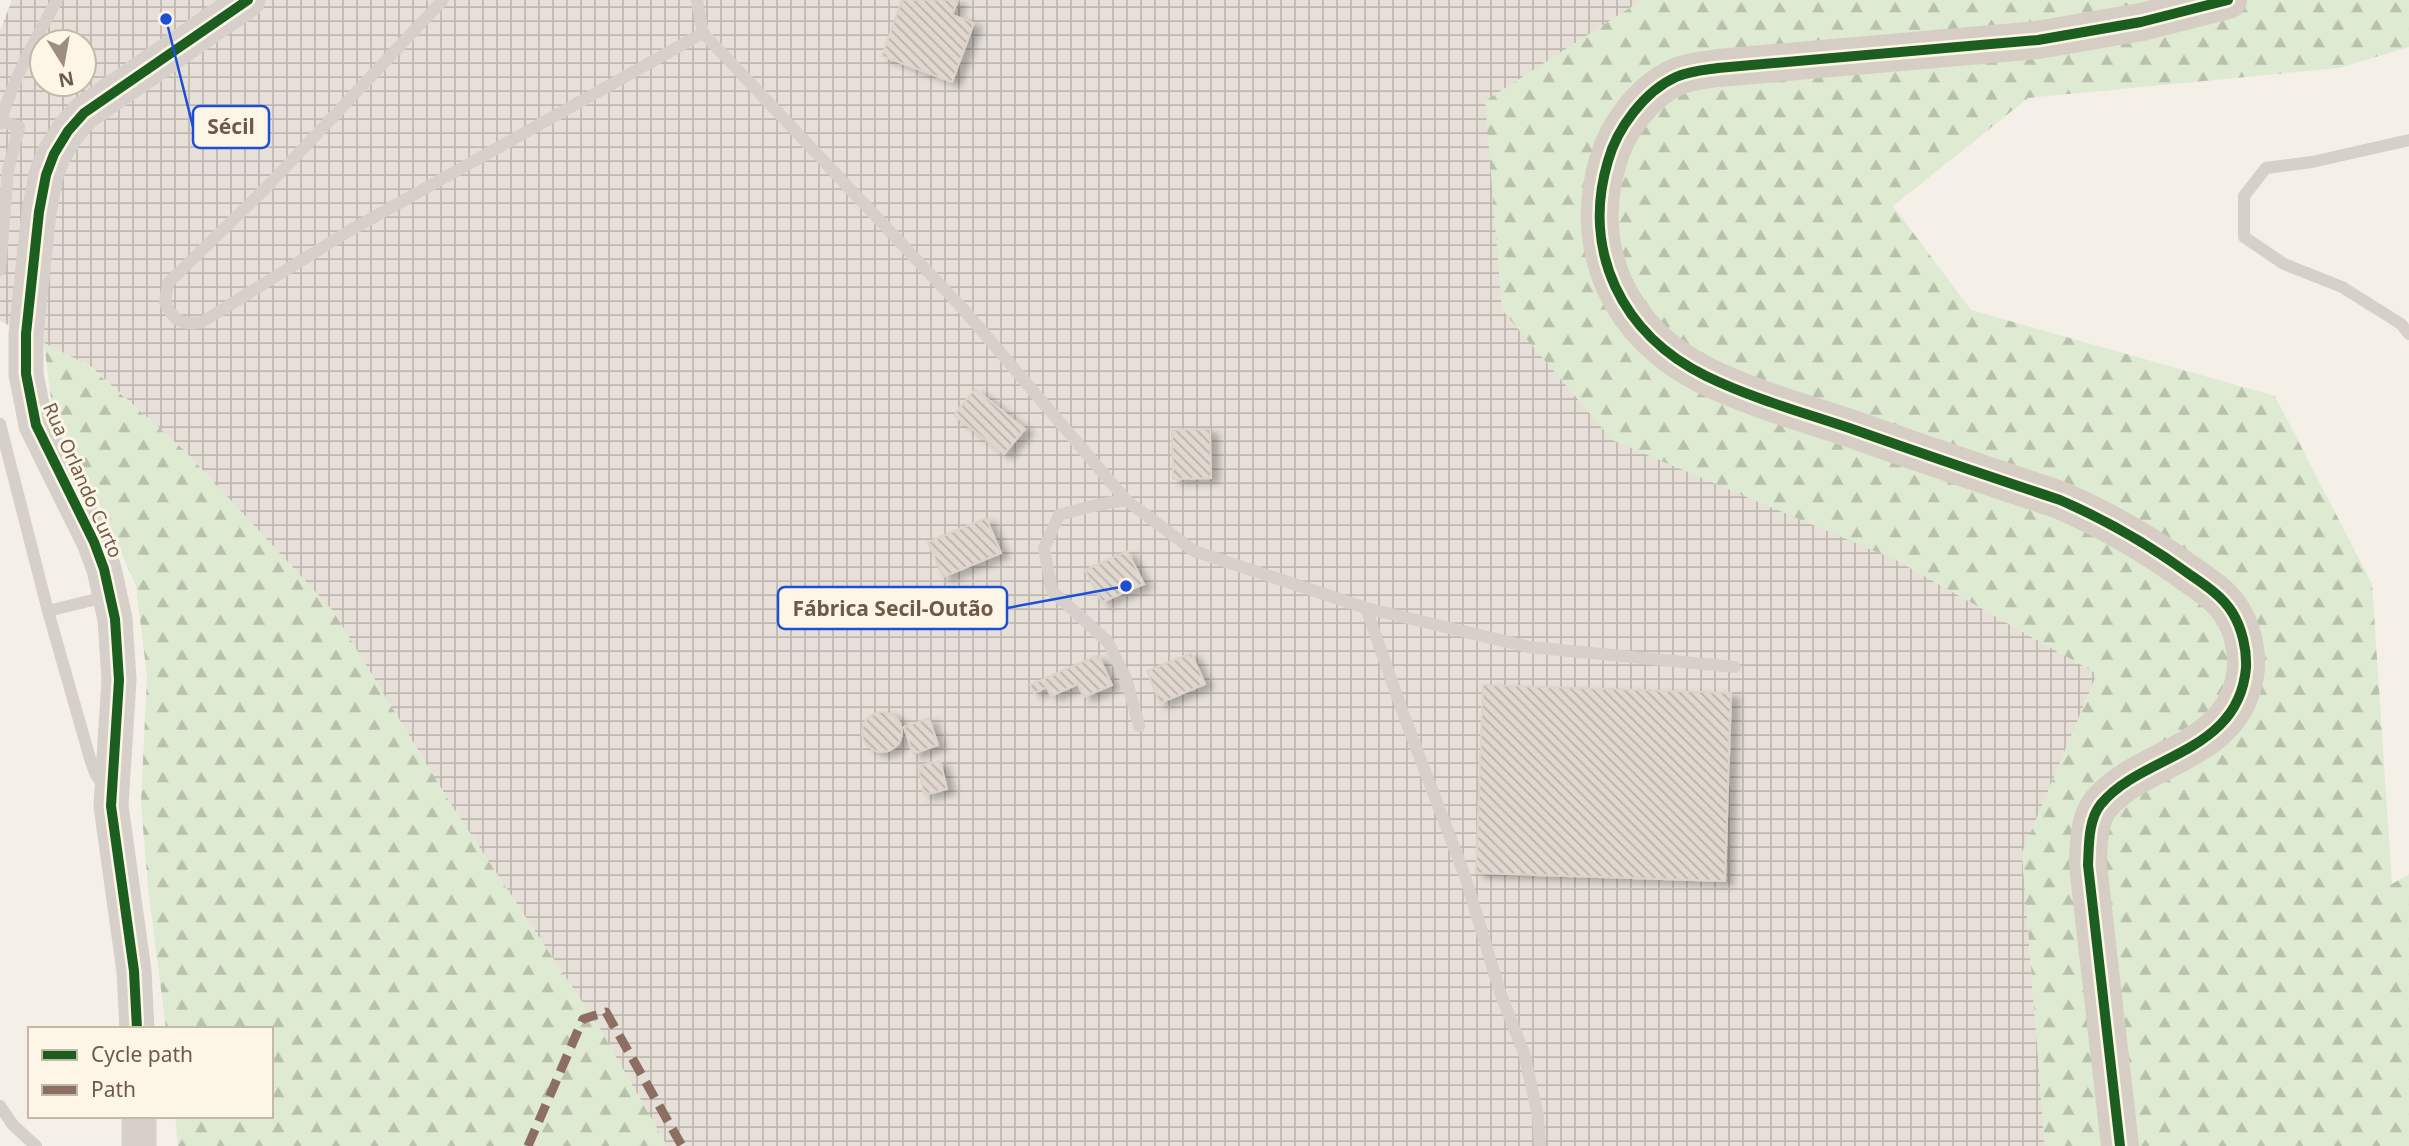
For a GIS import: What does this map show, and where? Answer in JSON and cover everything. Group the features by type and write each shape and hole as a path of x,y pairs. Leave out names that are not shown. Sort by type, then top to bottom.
{"main road":[{"path":"2120,1146 2088,865 2091,827 2100,805 2117,789 2202,740 2219,726 2235,707 2243,688 2246,663 2242,635 2233,614 2213,591 2155,549 2091,513 1739,390 1688,366 1652,337 1618,293 1601,245 1599,202 1608,159 1620,132 1653,94 1684,74 1726,67 2038,40 2141,22 2228,0"},
{"name":"Rua Orlando Curto","path":"137,1027 134,971 116,852 111,790 119,680 118,643 110,596 94,542 36,425 28,393 26,334 39,212 46,175 54,154 68,131 84,113 235,4"},
{"path":"139,1118 139,1146"}],"lane":[{"path":"0,270 8,171 19,127 1,122 24,59 57,0"},
{"path":"443,0 264,190 169,283 165,302 173,317 190,324 202,322 349,231 703,33"},
{"path":"697,0 703,33 964,310 1126,500 1194,551 1367,608 1529,646 1735,667"},
{"path":"2409,140 2312,162 2266,168 2244,196 2244,237 2284,264 2342,287 2401,324 2409,334"},
{"path":"0,424 48,611 91,762 96,775 111,790"},
{"path":"1126,500 1059,515 1044,548 1052,591 1108,642 1127,681 1139,726"},
{"path":"48,611 110,596"},
{"path":"1367,608 1404,716 1465,876 1501,995 1524,1053 1538,1116 1540,1146"},
{"path":"0,1106 13,1125 36,1146"}],"shaded area":[{"path":"12,0 1642,0 1486,101 1898,561 2097,674 2022,853 2045,1146 667,1146 600,1029 452,806 333,611 185,451 90,366 0,321 0,31"}],"green space":[{"path":"1642,0 2409,0 2409,47 2339,68 2028,98 1893,206 1971,310 2275,396 2372,584 2392,884 2409,874 2409,1146 2045,1146 2022,853 2097,674 1898,561 1612,440 1502,310 1485,101"},
{"path":"44,343 89,366 185,451 333,611 452,806 600,1029 667,1146 178,1146 175,1118 273,1118 273,1027 166,1027 148,887 141,803 147,676 136,586 52,407"}],"building":[{"path":"902,0 958,0 952,15 974,23 952,82 882,56"},
{"path":"975,389 1025,429 1004,454 954,415"},
{"path":"1210,429 1211,478 1173,479 1172,430"},
{"path":"986,518 1001,553 943,577 928,542"},
{"path":"1127,551 1144,584 1102,602 1085,570"},
{"path":"1191,653 1205,684 1160,703 1147,671"},
{"path":"1098,655 1112,685 1084,697 1078,684 1051,696 1047,687 1034,693 1030,685"},
{"path":"1483,685 1731,693 1725,881 1476,873"},
{"path":"882,712 890,713 896,718 901,724 901,740 896,746 890,751 882,752 874,751 868,746 863,740 862,732 863,724 868,718 874,713"},
{"path":"929,718 938,745 913,754 904,727"},
{"path":"940,761 947,789 924,795 918,766"}],"marked path":[{"path":"528,1146 583,1019 606,1012 682,1146"}],"cycle path":[{"path":"137,1027 134,971 111,806 119,680 115,619 104,569 94,542 36,425 26,374 26,334 39,212 46,175 54,154 68,131 84,113 248,0"},
{"path":"2120,1146 2088,865 2091,825 2097,810 2113,792 2127,781 2206,737 2231,712 2241,691 2246,668 2246,654 2236,618 2218,596 2174,563 2126,533 2060,500 1761,399 1706,376 1677,359 1651,338 1631,314 1615,287 1605,258 1600,227 1601,194 1612,148 1625,124 1654,91 1686,73 2038,40 2141,22 2228,0"}],"place":[{"name":"Sécil","path":"166,19"},
{"name":"Fábrica Secil-Outão","path":"1126,586"}]}
